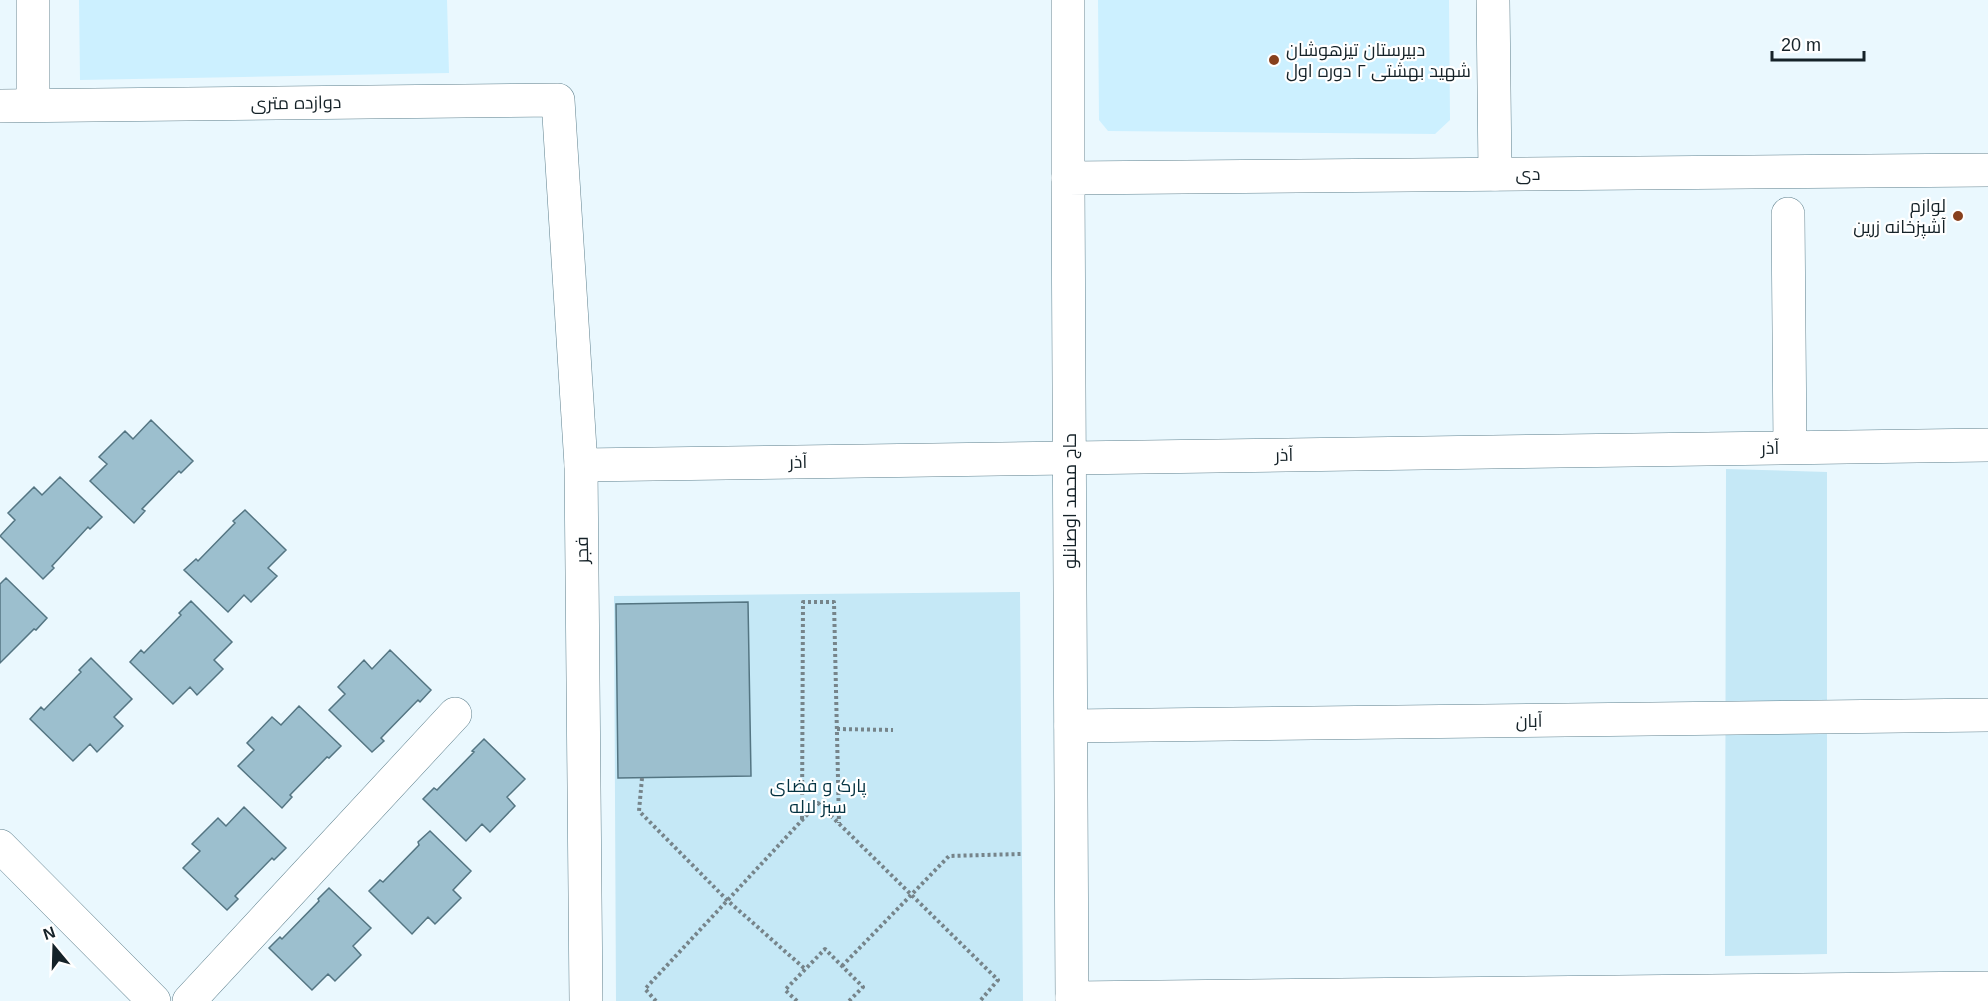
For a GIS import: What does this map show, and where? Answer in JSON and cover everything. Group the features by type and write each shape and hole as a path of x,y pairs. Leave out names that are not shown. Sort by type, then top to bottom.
{"street":[{"path":"33,0 33,105"},
{"name":"حاج محمد اوصانلو","path":"1068,0 1072,1000"},
{"path":"1493,0 1495,174"},
{"name":"دوازده متری","path":"0,106 558,100"},
{"name":"فجر","path":"558,100 581,465 586,1001"},
{"name":"دی","path":"1068,178 1988,170"},
{"path":"1788,214 1790,448"},
{"name":"آذر","path":"581,465 1988,445"},
{"path":"189,1001 455,714"},
{"name":"آبان","path":"1071,726 1988,716"},
{"path":"0,846 154,1001"},
{"path":"1072,1000 1768,996 1988,988"}],"path":[{"path":"802,819 803,602 834,602 840,824"},
{"path":"837,729 893,730"},
{"path":"642,778 639,811 727,900 805,969"},
{"path":"656,1001 645,989 818,803 998,980 980,1001"},
{"path":"842,966 949,856 1022,854"},
{"path":"797,1001 785,990 825,949 863,987 849,1001"}],"shaded area":[{"path":"79,0 447,0 449,73 80,80"},
{"name":"دبیرستان تیزهوشان شهید بهشتی ۲ دوره اول","path":"1098,0 1449,0 1450,120 1435,134 1108,131 1099,120"}],"green space":[{"path":"1726,469 1827,472 1827,954 1725,956"},
{"name":"پارک و فضای سبز لاله","path":"1020,592 1023,1001 616,1001 614,596"}],"building":[{"path":"151,420 193,461 181,473 179,471 142,509 145,511 134,523 90,481 107,464 99,457 125,431 133,439"},
{"path":"60,477 102,517 90,529 88,527 43,579 0,536 15,520 8,513 34,487 42,495"},
{"path":"245,510 286,550 268,568 277,576 251,602 244,595 228,612 184,570 196,559 198,561"},
{"path":"6,578 47,618 0,663 0,584"},
{"path":"191,601 232,642 214,660 223,669 197,695 190,687 173,704 130,662 141,650 144,653 181,615 179,613"},
{"path":"748,602 751,776 618,778 616,604"},
{"path":"390,650 431,690 381,738 384,741 372,752 329,710 345,694 338,687 364,660 372,669"},
{"path":"91,658 132,699 114,717 123,726 97,752 90,744 73,761 30,719 41,707 44,710 81,672 79,670"},
{"path":"299,706 341,746 290,795 292,797 282,808 238,766 254,750 247,743 272,717 281,725"},
{"path":"484,739 525,779 507,797 515,806 490,832 482,824 466,841 423,799 434,788 437,790"},
{"path":"244,807 286,848 274,860 272,858 235,896 238,899 227,910 183,868 200,851 192,844 218,818 226,826"},
{"path":"430,831 471,871 453,890 461,898 435,924 428,917 412,934 369,891 380,880 383,882"},
{"path":"329,888 371,928 353,946 361,955 335,981 328,974 312,990 269,948 280,937 282,939"}],"place":[{"name":"دبیرستان تیزهوشان شهید بهشتی ۲ دوره اول","path":"1274,60"},
{"name":"لوازم آشپزخانه زرین","path":"1958,216"}]}
